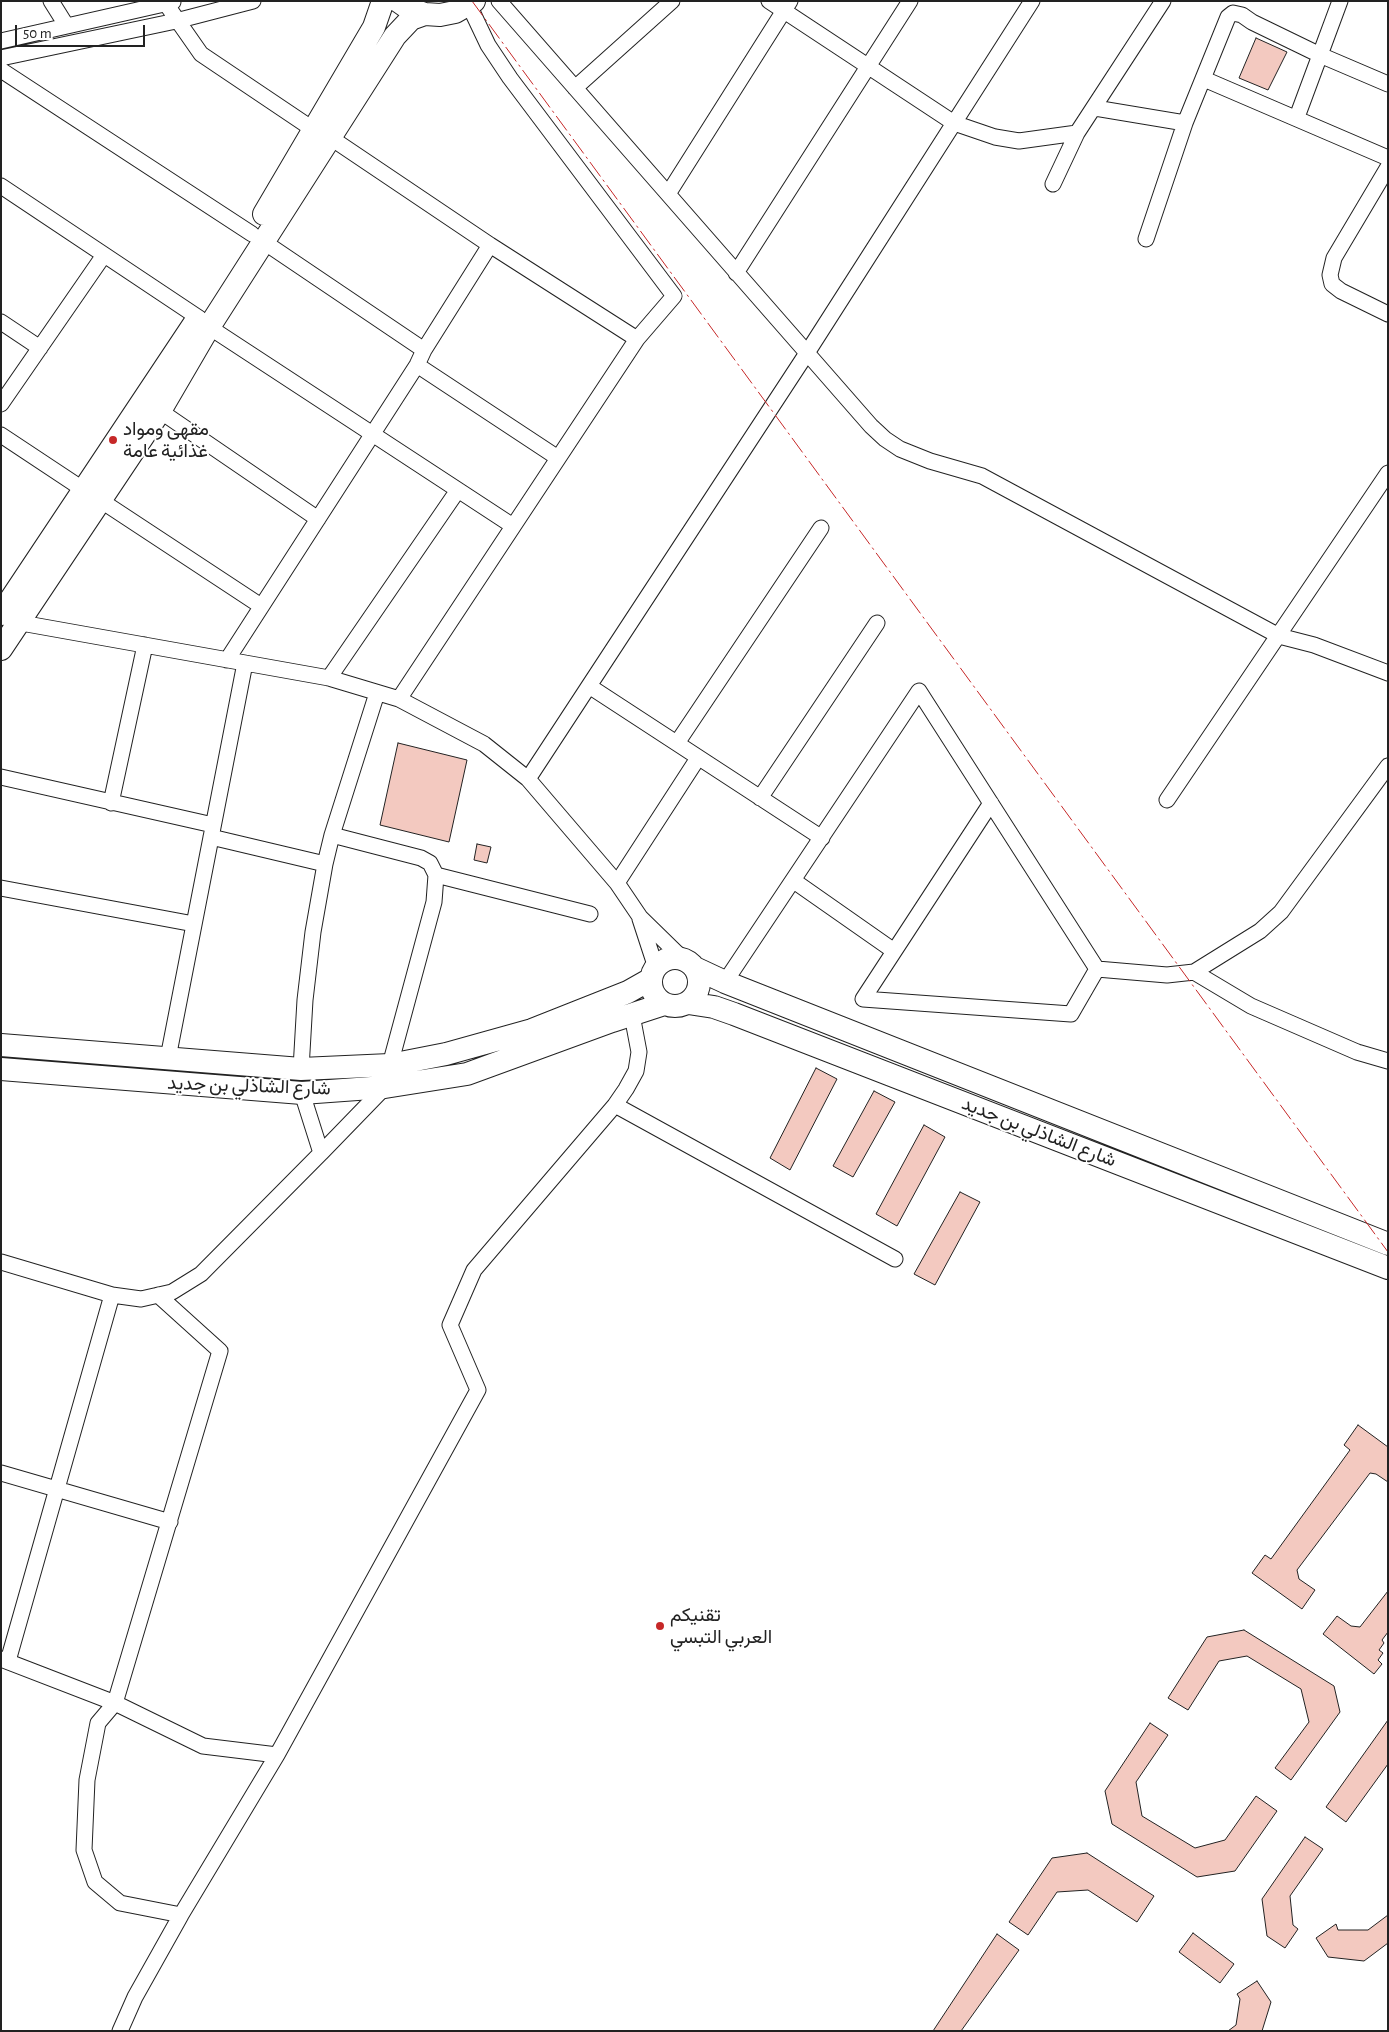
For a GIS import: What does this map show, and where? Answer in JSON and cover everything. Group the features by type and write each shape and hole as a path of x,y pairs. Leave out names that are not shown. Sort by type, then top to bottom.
{"main road":[{"path":"322,134 378,19 383,1"},
{"path":"398,1 408,8 425,14 440,15 455,12 471,3"},
{"path":"1,649 7,619 92,495 258,238 322,134 399,30 411,20 425,14"},
{"path":"92,495 160,411 204,322"},
{"path":"671,958 689,963 699,977 699,989 693,1000 676,1007 664,1004 655,997 653,973 671,958"},
{"name":"شارع الشاذلي بن جديد","path":"689,963 725,982 1388,1244"},
{"name":"شارع الشاذلي بن جديد","path":"1,1045 301,1069 390,1065 454,1052 532,1030 628,992 653,973"},
{"name":"شارع الشاذلي بن جديد","path":"688,1003 714,1007 734,1014 1388,1268"},
{"name":"شارع الشاذلي بن جديد","path":"1,1069 302,1093 385,1087 467,1074 664,1004"}],"street":[{"path":"51,1 66,25"},
{"path":"1,58 176,21 253,1"},
{"path":"498,1 871,426 900,450 982,476 1279,636 1314,645 1388,673"},
{"path":"575,88 672,1"},
{"path":"770,1 787,6 868,66 954,123 995,137 1019,141 1077,133"},
{"path":"736,272 910,1"},
{"path":"528,779 807,353 1032,1"},
{"path":"1053,184 1077,133 1163,1"},
{"path":"1297,117 1340,1"},
{"path":"1,41 168,2 176,21 200,54 490,245 637,339"},
{"path":"399,699 637,339 674,296 510,78 488,45 471,3"},
{"path":"668,194 787,6"},
{"path":"1146,238 1185,122 1228,17 1233,13 1242,15 1252,22 1320,55 1388,84"},
{"path":"1,70 258,238 424,350"},
{"path":"1204,79 1297,117 1388,158"},
{"path":"1095,108 1185,122"},
{"path":"1388,167 1334,258 1330,275 1332,284 1341,291 1388,314"},
{"path":"1,186 513,526"},
{"path":"227,660 417,365 424,350 490,245"},
{"path":"1,404 104,255"},
{"path":"1,322 40,348"},
{"path":"417,365 558,458"},
{"path":"160,411 318,519"},
{"path":"1,435 262,606"},
{"path":"1167,800 1388,474"},
{"path":"329,678 458,490"},
{"path":"676,743 821,528"},
{"path":"7,619 329,678 399,699 484,744 528,779 617,883 640,917 689,963"},
{"path":"760,798 878,623"},
{"path":"111,803 145,645"},
{"path":"168,1058 245,663"},
{"path":"589,686 822,838"},
{"path":"725,982 919,691 1098,969"},
{"path":"301,1069 305,1000 313,932 325,864 332,835 377,693"},
{"path":"617,883 698,758"},
{"path":"1098,969 1167,975 1194,972 1260,931 1281,912 1388,766"},
{"path":"1,777 111,803 325,864"},
{"path":"991,803 863,999 1071,1014 1098,969"},
{"path":"332,835 421,858 430,863 436,875 434,902 390,1065"},
{"path":"436,875 590,914"},
{"path":"794,880 894,951"},
{"path":"1,888 194,924"},
{"path":"640,917 653,973"},
{"path":"1194,972 1251,1006 1357,1052 1388,1061"},
{"path":"120,2031 135,1997 181,1915 277,1755 478,1390 450,1325 474,1270 615,1105 636,1071 639,1052 632,1015"},
{"path":"1,1262 112,1295 141,1299 172,1292 201,1274 385,1087"},
{"path":"302,1093 321,1153"},
{"path":"615,1105 895,1259"},
{"path":"112,1295 57,1489 4,1660 115,1703 203,1746 277,1755"},
{"path":"158,1295 220,1351 115,1703 98,1722 87,1780 84,1850 95,1882 120,1903 181,1915"},
{"path":"1,1473 170,1522"}],"building":[{"path":"1256,38 1287,52 1268,90 1239,78"},
{"path":"398,743 467,760 449,842 380,825"},
{"path":"477,844 491,847 487,863 474,860"},
{"path":"816,1068 837,1079 790,1170 770,1158"},
{"path":"874,1091 895,1102 853,1177 833,1166"},
{"path":"924,1125 945,1137 897,1226 876,1214"},
{"path":"960,1192 980,1202 935,1285 914,1274"},
{"path":"1358,1425 1388,1447 1388,1482 1376,1474 1370,1473 1297,1570 1299,1579 1315,1590 1302,1609 1252,1573 1265,1555 1271,1559 1350,1450 1344,1445"},
{"path":"1388,1591 1388,1632 1382,1640 1384,1643 1379,1650 1383,1653 1378,1660 1382,1664 1374,1674 1323,1634 1337,1616 1351,1626 1360,1627"},
{"path":"1244,1630 1334,1686 1340,1712 1291,1780 1275,1768 1309,1722 1301,1689 1247,1656 1219,1661 1188,1710 1168,1698 1207,1637"},
{"path":"1388,1720 1388,1764 1346,1822 1326,1807"},
{"path":"1150,1723 1168,1735 1136,1782 1142,1816 1195,1848 1225,1840 1256,1796 1277,1811 1235,1871 1197,1877 1112,1824 1105,1791"},
{"path":"1305,1837 1323,1849 1290,1896 1293,1925 1298,1929 1285,1948 1267,1936 1262,1899"},
{"path":"1087,1853 1154,1896 1137,1922 1088,1890 1057,1892 1028,1935 1009,1922 1052,1858"},
{"path":"1388,1915 1388,1943 1364,1961 1328,1957 1316,1938 1336,1924 1338,1930 1368,1930"},
{"path":"1193,1933 1234,1964 1220,1983 1179,1952"},
{"path":"997,1934 1019,1950 961,2031 933,2031"},
{"path":"1257,1981 1271,2002 1262,2031 1228,2031 1236,2025 1240,1999 1237,1994"}],"power":[{"path":"472,1 1388,1252"}],"place":[{"name":"مقهى ومواد غذائية عامة","path":"113,440"},
{"name":"تقنيكم العربي التبسي","path":"660,1626"}]}
